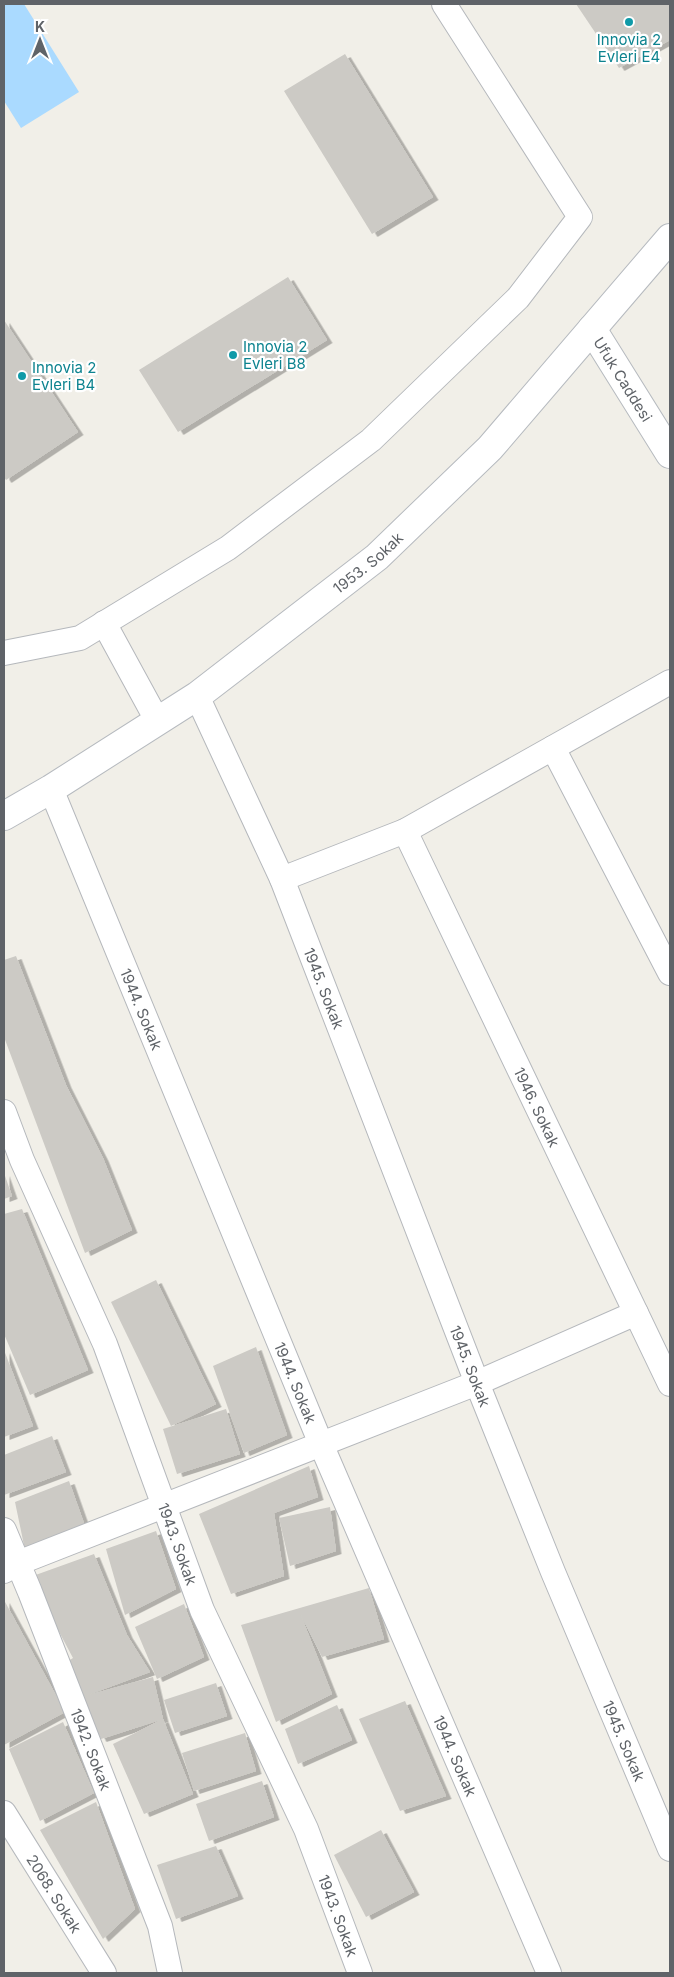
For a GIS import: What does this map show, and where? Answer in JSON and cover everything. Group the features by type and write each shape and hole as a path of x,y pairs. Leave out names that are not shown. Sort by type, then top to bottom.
{"main road":[{"name":"1953. Sokak","path":"4,816 51,789 197,696 377,556 490,448 670,238"},
{"name":"Ufuk Caddesi","path":"592,329 670,454"}],"street":[{"path":"4,653 80,638 228,548 371,440 518,298 580,216 444,4"},
{"path":"104,623 158,722"},
{"path":"282,878 405,831 670,682"},
{"name":"1945. Sokak","path":"197,696 282,878 477,1383 553,1572 670,1849"},
{"path":"553,748 670,972"},
{"name":"1944. Sokak","path":"51,789 321,1444 549,1973"},
{"name":"1946. Sokak","path":"405,831 670,1384"},
{"name":"1943. Sokak","path":"4,1112 22,1160 105,1344 202,1610 306,1829 360,1973"},
{"path":"11,1567 477,1383 636,1313"},
{"name":"1942. Sokak","path":"4,1530 11,1567 160,1926 170,1973"},
{"name":"2068. Sokak","path":"4,1813 104,1973"}],"water":[{"path":"4,4 24,4 79,92 21,128 4,101"}],"building":[{"name":"Innovia 2 Evleri E4","path":"576,4 670,4 670,40 619,68"},
{"path":"345,54 433,197 372,234 284,91"},
{"name":"Innovia 2 Evleri B8","path":"288,277 327,340 178,432 139,370"},
{"name":"Innovia 2 Evleri B4","path":"4,320 78,432 6,480 4,477"},
{"path":"16,956 66,1085 103,1158 132,1230 85,1253 4,1037 4,960"},
{"path":"4,1173 12,1196 4,1199"},
{"path":"22,1209 88,1370 30,1395 4,1334 4,1214"},
{"path":"156,1280 216,1404 171,1426 111,1302"},
{"path":"256,1347 287,1435 244,1453 213,1366"},
{"path":"4,1350 33,1426 4,1437"},
{"path":"226,1409 240,1454 177,1474 163,1429"},
{"path":"52,1436 66,1472 4,1495 4,1455"},
{"path":"309,1466 318,1497 274,1513 284,1576 231,1594 199,1514"},
{"path":"69,1481 86,1529 25,1550 15,1502"},
{"path":"330,1507 336,1551 290,1566 279,1518"},
{"path":"156,1531 176,1589 125,1615 106,1549"},
{"path":"94,1554 127,1635 150,1672 85,1696 153,1677 163,1719 101,1739 80,1698 60,1666 73,1658 30,1577"},
{"path":"369,1588 384,1639 322,1657 300,1613 332,1694 276,1722 241,1625"},
{"path":"4,1600 65,1712 4,1745"},
{"path":"184,1604 204,1657 157,1679 135,1627"},
{"path":"216,1683 227,1716 175,1733 164,1700"},
{"path":"405,1701 446,1796 400,1811 359,1719"},
{"path":"337,1705 352,1740 298,1764 285,1729"},
{"path":"163,1719 193,1794 144,1814 113,1744"},
{"path":"63,1722 94,1793 40,1821 9,1749"},
{"path":"245,1733 256,1771 194,1791 182,1753"},
{"path":"262,1781 274,1817 209,1841 196,1804"},
{"path":"96,1802 135,1909 103,1939 40,1830"},
{"path":"381,1830 414,1892 366,1917 334,1855"},
{"path":"216,1846 238,1896 176,1919 157,1865"}],"place":[{"name":"Innovia 2 Evleri E4","path":"629,22"},
{"name":"Innovia 2 Evleri B8","path":"233,355"},
{"name":"Innovia 2 Evleri B4","path":"22,376"}]}
